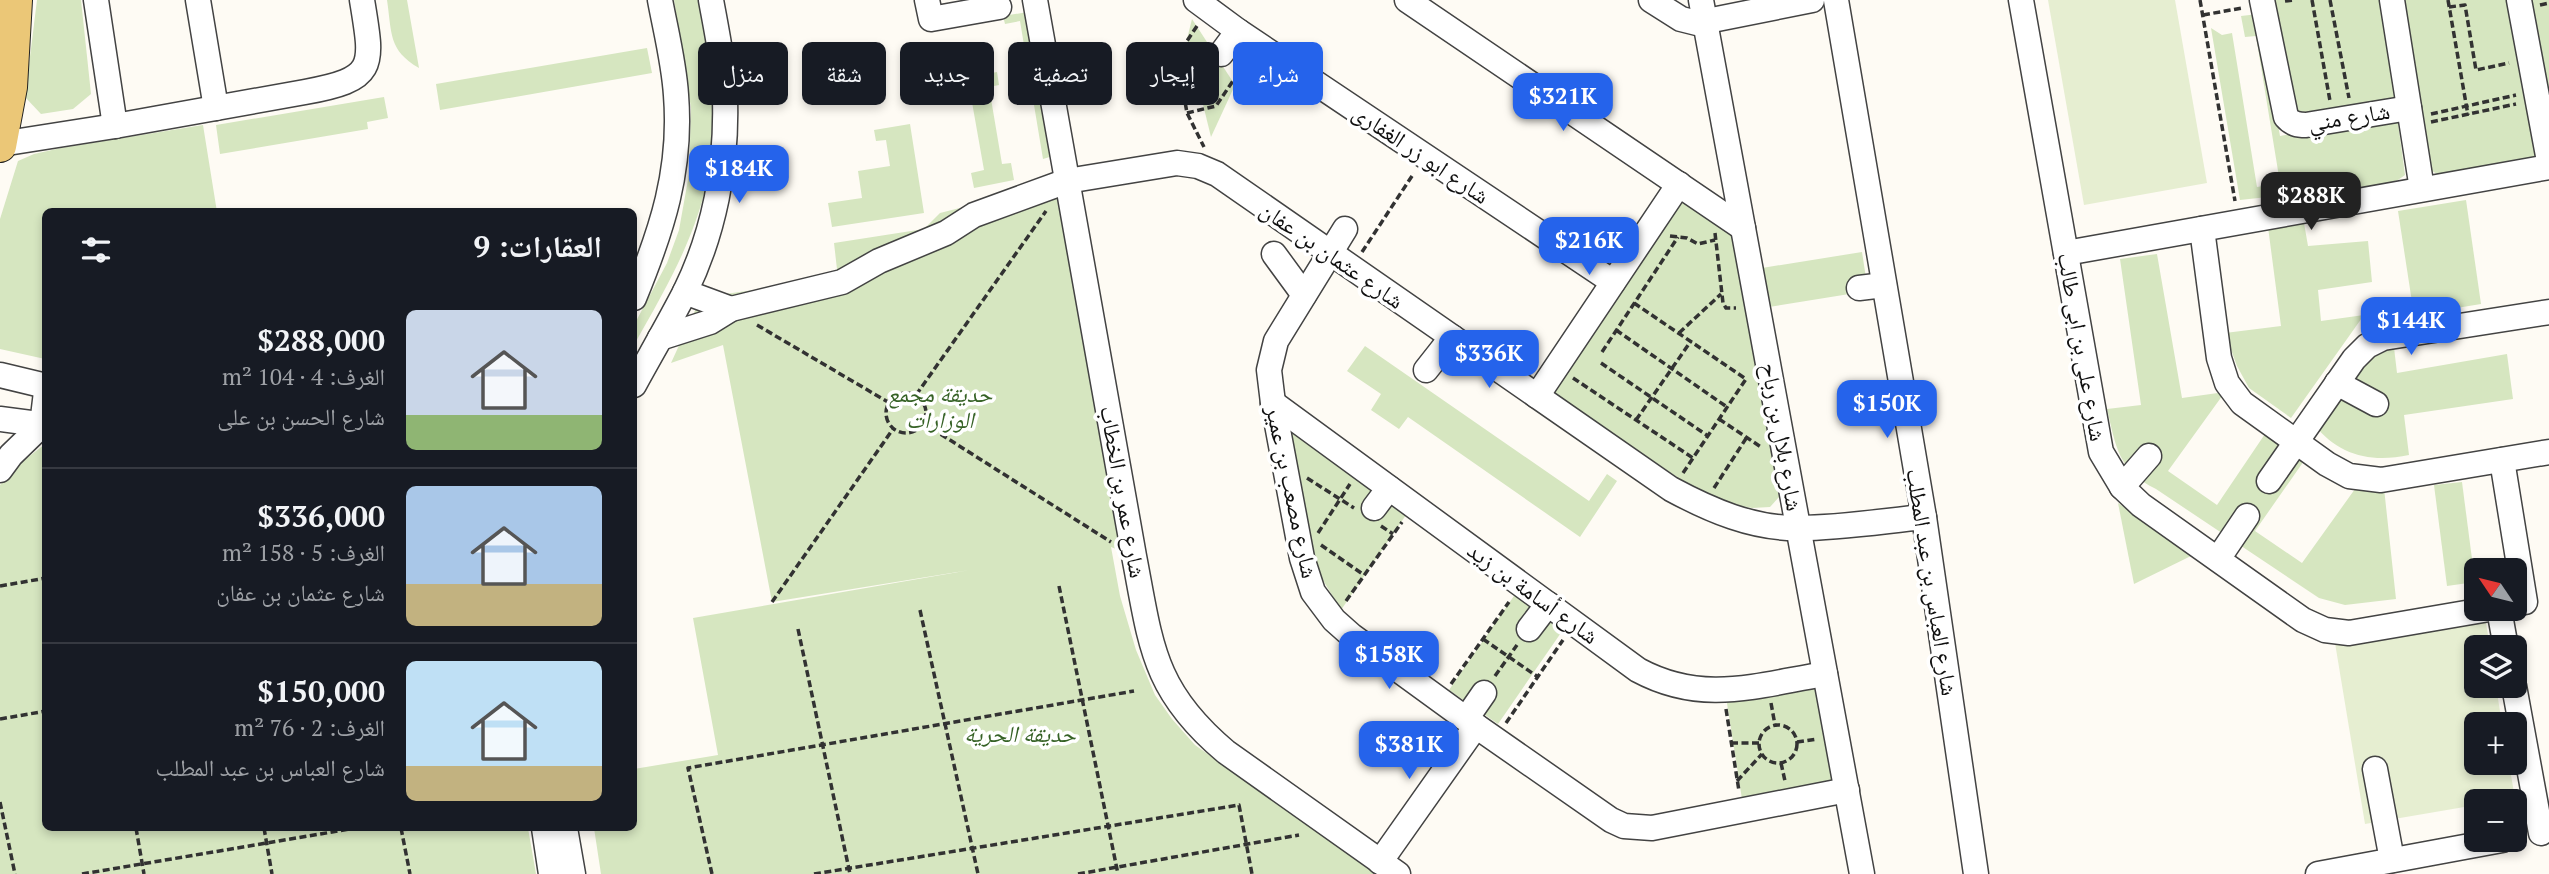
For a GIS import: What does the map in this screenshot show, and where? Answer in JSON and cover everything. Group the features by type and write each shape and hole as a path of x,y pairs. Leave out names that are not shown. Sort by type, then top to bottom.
{"main road":[{"path":"0,145 11,87 16,0"}],"street":[{"path":"96,0 115,126"},
{"path":"198,0 216,108"},
{"path":"0,145 335,87 356,78 366,66 370,48 362,0"},
{"path":"637,290 664,218 676,156 676,94 660,0"},
{"path":"637,380 685,292 704,244 716,200 722,167 725,99 711,0"},
{"path":"927,0 931,19 999,8"},
{"name":"شارع عمر بن الخطاب","path":"1035,0 1150,643 1162,675 1178,705 1200,730 1226,752 1389,868"},
{"path":"1408,0 1743,228"},
{"path":"1651,0 1681,19 1703,12 1812,0"},
{"name":"شارع العباس بن عبد المطلب","path":"1836,0 1924,517 1976,874"},
{"name":"شارع على بن ابى طالب","path":"2021,0 2101,452 2122,487 2141,505 2303,620 2337,633 2361,632 2464,613"},
{"name":"شارع مني","path":"2262,0 2286,117 2300,125 2343,118 2410,117"},
{"path":"2392,0 2422,190"},
{"path":"2519,0 2549,161"},
{"name":"شارع ابو زر الغفارى","path":"1202,5 1613,282"},
{"name":"شارع بلال بن رباح","path":"1703,12 1862,874"},
{"path":"1221,54 1248,37"},
{"name":"شارع عثمان بن عفان","path":"660,338 710,321 731,309 842,282 879,261 946,233 974,215 1067,181 1177,163 1198,166 1217,174 1671,488 1703,506 1757,523 1798,528 1924,517"},
{"path":"2066,253 2549,167"},
{"path":"1537,396 1613,282 1644,249 1679,184"},
{"name":"شارع مصعب بن عمير","path":"1345,229 1273,351 1269,370 1284,463 1307,575 1318,599 1334,620 1479,728 1611,820 1624,826 1652,828 1847,790"},
{"path":"2202,229 2219,359 2227,383 2242,403 2338,471 2370,480 2549,452"},
{"path":"1274,254 1304,295"},
{"path":"1859,288 1884,285"},
{"path":"685,292 731,309"},
{"path":"2269,481 2360,352 2383,338 2549,312"},
{"path":"1426,370 1452,337"},
{"path":"0,375 42,385"},
{"path":"2337,383 2376,404"},
{"name":"شارع أسامة بن زيد","path":"1273,403 1638,670 1653,678 1683,688 1723,690 1825,674"},
{"path":"0,419 42,425"},
{"path":"0,470 11,455 42,427"},
{"path":"2122,487 2149,456"},
{"path":"2502,460 2530,602"},
{"path":"1369,514 1389,488"},
{"path":"2218,559 2247,516"},
{"path":"1529,629 1548,604"},
{"path":"1389,868 1479,728 1484,692"},
{"path":"2517,698 2545,832 2527,836"},
{"path":"2375,769 2392,860"},
{"path":"544,831 551,874"},
{"path":"566,831 573,874"},
{"path":"2318,874 2464,847"}],"path":[{"path":"2200,0 2239,222"},
{"path":"2312,0 2343,118"},
{"path":"2330,0 2343,118"},
{"path":"2448,0 2468,115"},
{"path":"2455,0 2456,6"},
{"path":"1202,5 1177,56 1187,113 1217,174"},
{"path":"2449,7 2465,5 2476,70 2530,58"},
{"path":"1187,113 1216,106 1248,37"},
{"path":"2410,117 2537,95"},
{"path":"2410,117 2468,115 2537,95"},
{"path":"1352,268 1425,156"},
{"path":"916,395 1067,181"},
{"path":"1712,207 1721,294 1726,308 1757,303"},
{"path":"1644,249 1678,237 1698,244 1715,240"},
{"path":"1602,352 1678,237"},
{"path":"1679,333 1721,294"},
{"path":"1634,303 1746,379 1671,488"},
{"path":"731,309 888,402"},
{"path":"1616,330 1728,407"},
{"path":"1636,420 1690,341"},
{"path":"1601,363 1708,436"},
{"path":"1556,367 1693,458"},
{"path":"901,393 916,395 925,408 923,423 906,433 893,429 886,419 888,402 901,393"},
{"path":"1719,419 1787,464"},
{"path":"923,423 1134,556"},
{"path":"772,602 893,429"},
{"path":"1703,506 1747,437"},
{"path":"1284,463 1340,500 1369,514 1394,534"},
{"path":"1361,467 1314,540 1364,576"},
{"path":"1334,620 1413,506"},
{"path":"0,586 42,579"},
{"path":"1440,700 1521,584"},
{"path":"1059,586 1118,874"},
{"path":"920,610 978,874"},
{"path":"1479,728 1538,677 1574,623"},
{"path":"798,629 849,871"},
{"path":"1484,692 1529,629"},
{"path":"1483,639 1538,677"},
{"path":"1723,690 1741,811"},
{"path":"712,874 688,768 1134,691"},
{"path":"0,719 42,712"},
{"path":"1775,725 1789,729 1797,742 1793,755 1781,763 1770,761 1762,754 1759,743 1762,733 1775,725"},
{"path":"1731,743 1759,743"},
{"path":"1737,781 1762,754"},
{"path":"0,802 15,874"},
{"path":"814,874 849,871 973,848 1239,806 1252,874"},
{"path":"136,831 144,874"},
{"path":"265,831 272,874"},
{"path":"82,874 339,831"},
{"path":"402,831 410,874"},
{"path":"1078,874 1299,835"}],"green space":[{"path":"37,0 81,0 91,94 73,109 41,114 25,97"},
{"path":"387,0 407,0 419,68 402,54 393,40"},
{"path":"674,0 699,0 705,42 698,42 698,105 713,105 713,140 709,172 692,232 666,288 637,340 637,319 667,263 679,230 689,174 691,108"},
{"path":"2048,0 2175,0 2207,183 2084,205"},
{"path":"2267,0 2384,0 2401,96 2287,117"},
{"path":"2399,0 2514,0 2539,156 2437,174 2429,169"},
{"path":"2530,0 2549,0 2549,114"},
{"path":"1028,12 1033,42 1024,42 1020,21 1005,24 1003,16"},
{"path":"2258,14 2280,136 2381,118 2392,119 2398,123 2405,175 2385,184 2240,200 2211,28 2222,35 2232,33 2257,187 2280,183 2256,36 2245,37 2241,16"},
{"path":"1192,19 1207,42 1188,42"},
{"path":"647,48 652,73 440,110 436,84"},
{"path":"1219,60 1233,82 1233,89 1211,137 1203,105 1219,105"},
{"path":"997,72 999,85 994,86 994,73"},
{"path":"384,97 388,118 367,122 368,129 220,154 216,125"},
{"path":"972,105 992,105 1002,164 1011,163 1014,180 974,188 971,173 984,170"},
{"path":"1034,105 1044,105 1053,156 1043,159"},
{"path":"910,124 924,213 832,227 828,203 862,198 858,171 890,166 886,140 876,141 874,130"},
{"path":"203,125 216,208 42,208 42,358 0,349 0,219 18,161 61,148"},
{"path":"1067,181 1134,556 1111,547 1120,596 1136,650 1155,695 1195,745 1377,874 601,874 594,831 637,831 637,768 718,755 693,618 970,570 772,602 723,345 671,363 702,295 711,296 838,278 834,243 924,229 940,213"},
{"path":"1681,199 1723,220 1736,241 1779,497 1770,507 1752,508 1731,504 1701,493 1546,389"},
{"path":"2466,200 2481,304 2414,315 2398,211"},
{"path":"2304,223 2308,246 2368,241 2372,282 2318,290 2321,321 2364,315 2291,418 2249,388 2237,366 2225,333 2281,326 2268,227"},
{"path":"1862,252 1868,291 1769,307 1762,268"},
{"path":"2157,254 2182,398 2225,392 2168,471 2217,505 2267,431 2306,458 2255,531 2302,563 2360,482 2384,488 2396,599 2345,605 2319,598 2143,482 2126,465 2116,446 2107,409 2141,405 2120,259"},
{"path":"2393,339 2397,373 2507,354 2513,399 2404,415 2409,455 2369,457 2345,450 2323,435 2314,424 2371,345"},
{"path":"1365,346 1589,501 1607,474 1617,481 1580,537 1408,417 1399,429 1371,410 1381,394 1347,371"},
{"path":"1291,431 1406,515 1341,610 1315,567"},
{"path":"42,446 42,831 529,831 536,874 0,874 0,485"},
{"path":"2462,482 2472,558 2464,558 2464,584 2447,586 2434,485"},
{"path":"2118,503 2193,555 2134,584"},
{"path":"1516,593 1565,627 1498,724 1449,690"},
{"path":"2464,621 2486,621 2488,635 2464,635 2464,698 2498,698 2500,712 2464,712 2464,775 2511,775 2513,789 2464,789 2464,807 2365,824 2335,643"},
{"path":"1809,684 1817,689 1832,779 1828,784 1742,799 1726,697"}],"park label":[{"name":"حديقة مجمع الوزارات","path":"940,407"},
{"name":"حديقة الحرية","path":"1020,734"}]}
